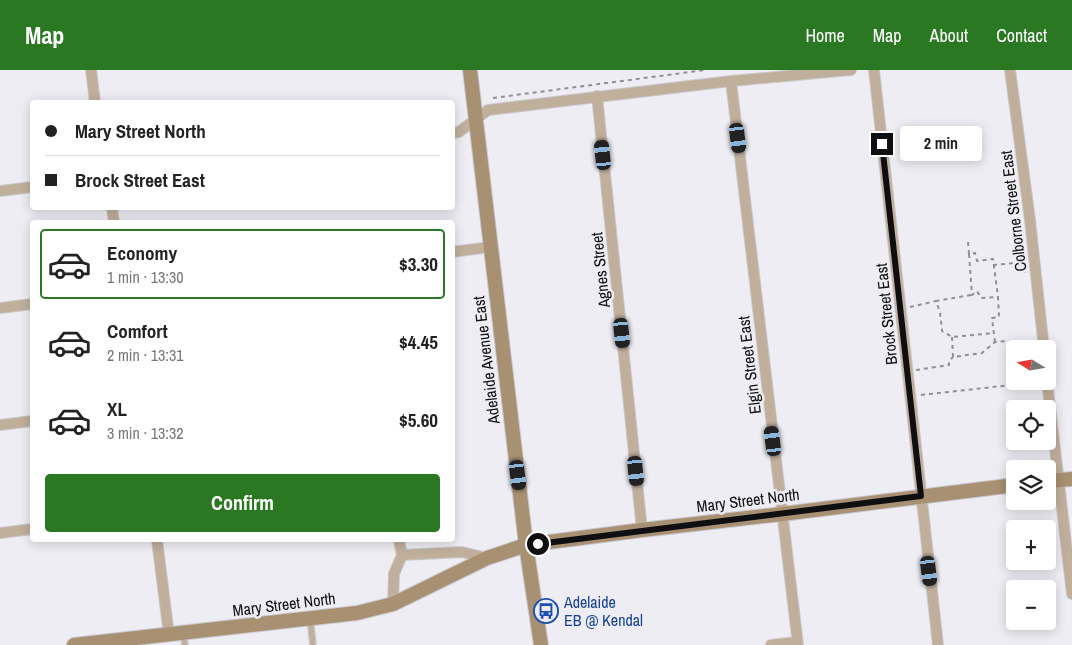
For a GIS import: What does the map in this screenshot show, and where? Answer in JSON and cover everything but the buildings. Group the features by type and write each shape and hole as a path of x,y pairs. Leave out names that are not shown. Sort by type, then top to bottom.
{"street":[{"path":"90,70 95,100"},
{"name":"Adelaide Avenue East","path":"470,70 526,545 541,645"},
{"path":"455,133 459,132 488,110 731,81 851,70"},
{"name":"Brock Street East","path":"874,70 938,645"},
{"name":"Colborne Street East","path":"1010,70 1030,220 1043,340"},
{"name":"Elgin Street East","path":"731,81 797,643"},
{"name":"Agnes Street","path":"597,96 642,530"},
{"path":"0,190 30,187"},
{"path":"455,252 490,247"},
{"path":"0,308 30,304"},
{"path":"1048,390 1072,594"},
{"path":"0,425 30,421"},
{"name":"Mary Street North","path":"74,645 169,635 184,639 310,618 357,613 393,604 487,558 526,545 1006,486"},
{"path":"0,533 30,529"},
{"path":"157,542 169,635"},
{"path":"393,604 394,574 402,555 399,542"},
{"path":"402,555 462,552 487,558"},
{"path":"771,645 797,643"}],"lane":[{"path":"310,618 313,645"}],"path":[{"path":"493,98 705,70"},
{"path":"993,265 1016,262 1014,240 1016,240 1018,267 1022,271 1027,272"},
{"path":"968,242 972,295"},
{"path":"969,254 975,254 977,261 993,259 999,317 992,318 994,342"},
{"path":"901,309 972,295 977,291 981,298 998,297"},
{"path":"936,301 940,312 942,331 952,337 994,333"},
{"path":"952,337 953,357"},
{"path":"923,369 949,365 949,361 953,357 982,353 994,342 1006,341"},
{"path":"910,396 1006,385"}],"place":[{"name":"Adelaide EB @ Kendal","path":"546,611"}],"route":[{"path":"538,544 921,496 882,144"}]}
